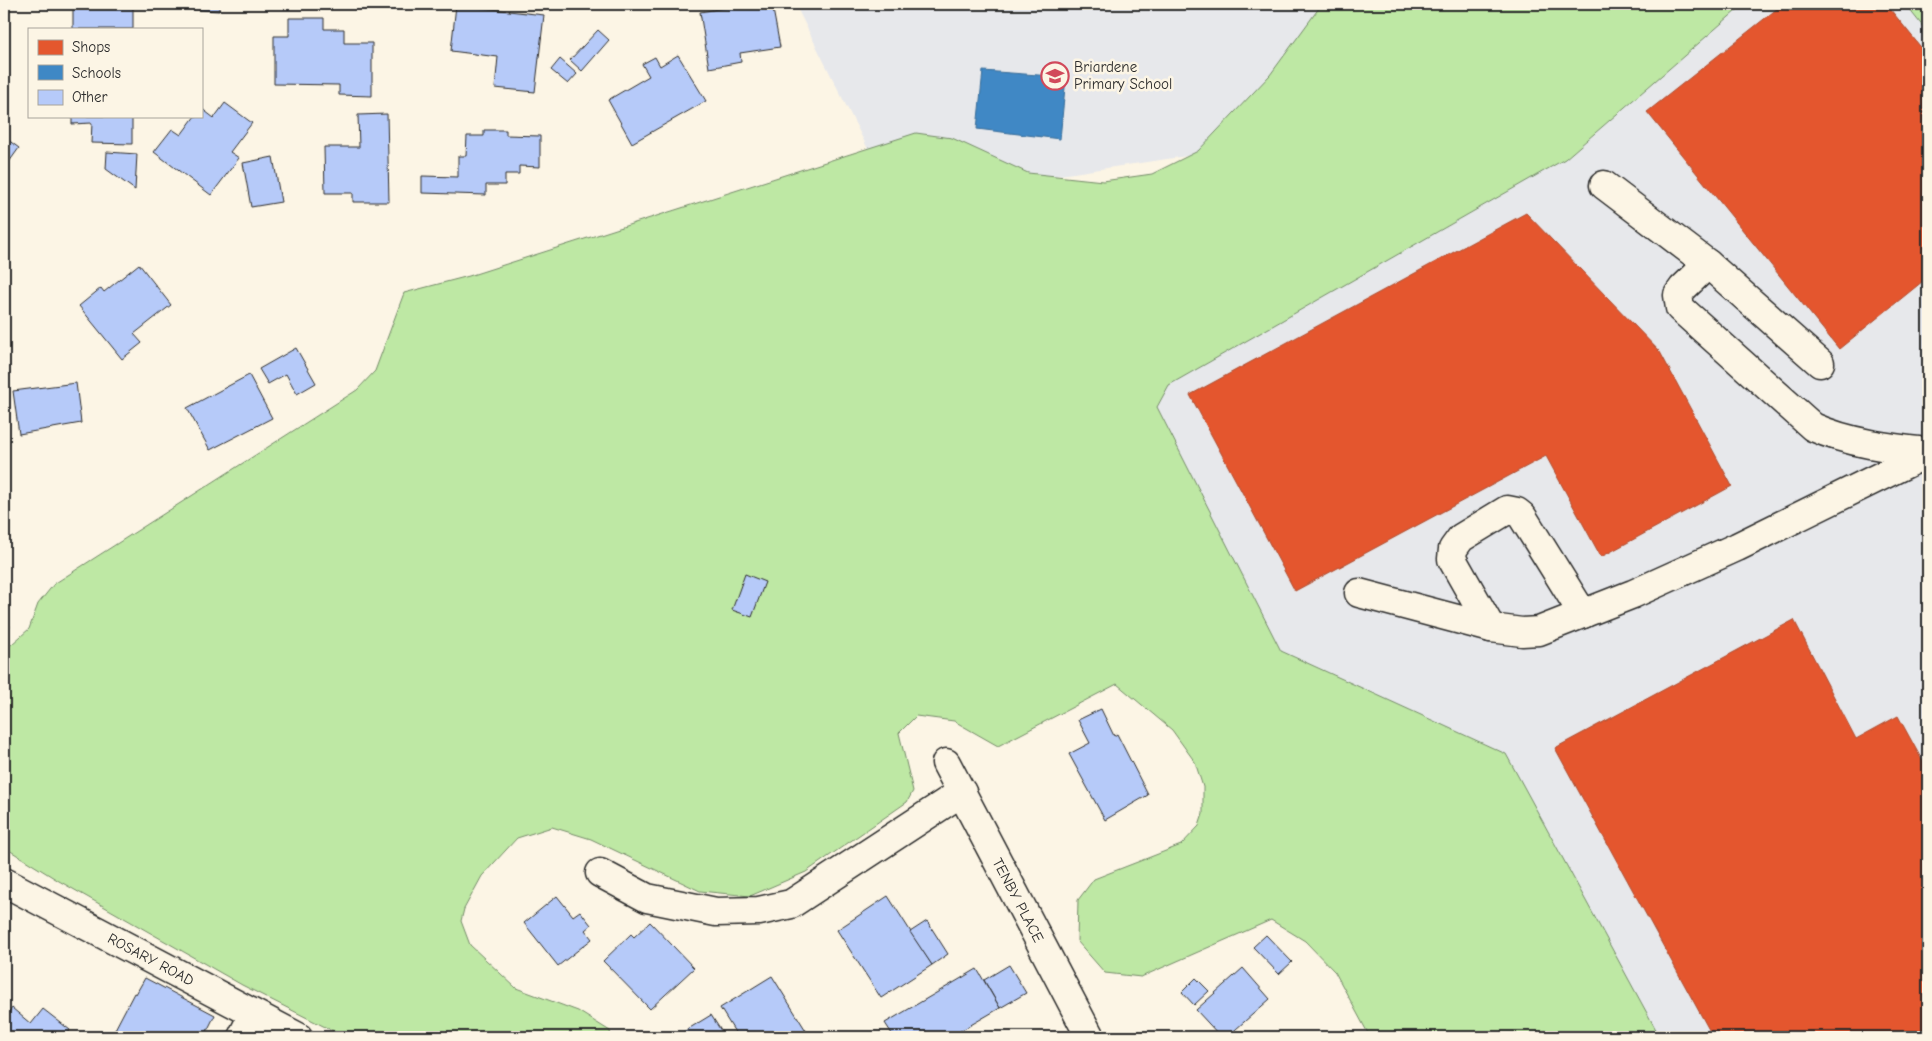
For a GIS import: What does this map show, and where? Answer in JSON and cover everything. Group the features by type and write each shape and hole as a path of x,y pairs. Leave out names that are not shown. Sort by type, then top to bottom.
{"street":[{"path":"1604,185 1708,264 1820,363"},
{"path":"1708,264 1678,294 1680,308 1813,427 1848,439 1928,453"},
{"path":"1359,593 1491,628 1522,632 1539,631 1633,594 1737,546 1928,453"},
{"path":"1491,628 1452,558 1453,549 1461,538 1507,510 1517,512 1522,516 1583,614"},
{"name":"TENBY PLACE","path":"946,763 1090,1037"},
{"path":"600,873 647,898 716,912 759,911 792,904 962,792"},
{"name":"ROSARY ROAD","path":"4,882 248,1026 298,1037"}],"shaded area":[{"name":"Briardene Primary School","path":"795,4 1347,4 1207,153 974,188 868,149"},
{"path":"1744,4 1905,4 1928,33 1928,1037 1660,1037 1506,754 1281,651 1157,407 1169,385 1565,159"}],"green space":[{"path":"1322,4 1744,4 1565,159 1169,385 1157,407 1281,651 1506,754 1660,1037 1370,1037 1335,972 1305,941 1271,920 1141,977 1105,973 1077,941 1078,900 1094,879 1181,845 1199,826 1203,814 1203,787 1195,762 1172,730 1117,684 998,746 954,721 916,716 899,733 913,791 907,802 806,872 750,896 700,891 591,839 552,827 517,838 482,876 464,909 461,921 470,945 516,988 578,1011 610,1031 611,1037 345,1037 242,985 59,881 4,847 4,651 29,629 38,604 54,584 357,390 375,371 404,293 469,276 916,133 952,138 1028,173 1103,181 1152,174 1198,151 1270,75"},
{"path":"1905,4 1928,4 1928,33"}],"building: Shops":[{"path":"1783,4 1886,4 1928,56 1928,277 1839,349 1647,112"},
{"path":"1526,213 1660,352 1732,486 1601,557 1546,456 1295,591 1190,395"},
{"path":"1794,620 1856,739 1898,716 1928,771 1928,1037 1713,1037 1555,748"}],"building: Schools":[{"path":"983,71 1066,77 1060,139 977,129"}],"building: Other":[{"path":"73,4 133,4 133,28 73,28"},
{"path":"169,4 219,4 219,11 169,8"},
{"path":"748,4 772,4 780,47 740,53 741,62 709,68 700,12"},
{"path":"456,5 544,15 535,92 495,88 498,57 451,51"},
{"path":"289,18 324,18 324,29 344,29 344,43 372,43 372,96 339,95 339,85 274,84 274,36 289,36"},
{"path":"598,30 609,40 582,71 570,60"},
{"path":"678,55 706,101 632,143 608,100 649,76 642,64 655,57 660,66"},
{"path":"560,59 577,74 568,84 551,70"},
{"path":"225,103 252,123 230,152 239,158 211,195 154,152 172,129 181,135 194,118 202,118 202,109 214,118"},
{"path":"387,114 389,202 353,202 353,193 325,193 324,147 359,147 358,115"},
{"path":"72,118 132,118 132,144 91,143 92,123 72,124"},
{"path":"484,130 506,130 506,135 540,136 540,167 519,166 519,174 505,174 505,185 486,185 486,195 422,193 422,176 458,177 458,156 466,156 467,136 484,136"},
{"path":"4,137 19,148 4,169"},
{"path":"107,152 137,154 135,190 106,169"},
{"path":"273,157 281,202 251,207 243,163"},
{"path":"139,264 171,305 134,334 142,343 122,359 79,306 101,288 104,292"},
{"path":"296,348 316,383 297,394 286,374 268,384 259,369"},
{"path":"249,375 272,418 210,450 187,408"},
{"path":"76,383 81,423 19,434 13,391"},
{"path":"745,574 765,582 752,617 732,610"},
{"path":"4,616 10,627 4,630"},
{"path":"1101,709 1114,736 1117,734 1148,795 1105,820 1069,754 1090,743 1078,720"},
{"path":"557,896 573,916 580,911 591,925 585,930 592,939 558,966 524,923"},
{"path":"888,896 932,965 881,998 837,930"},
{"path":"927,921 948,954 932,965 910,932"},
{"path":"650,922 694,968 650,1009 603,961 631,934 634,937"},
{"path":"1266,935 1292,962 1279,974 1253,947"},
{"path":"1009,965 1026,993 1000,1008 984,980"},
{"path":"1243,968 1270,999 1227,1037 1221,1037 1196,1010"},
{"path":"977,969 1000,1008 950,1037 894,1037 885,1023"},
{"path":"772,976 810,1037 738,1037 720,1008"},
{"path":"145,978 215,1015 206,1037 111,1037 134,993 136,994"},
{"path":"1196,978 1209,991 1194,1005 1182,992"},
{"path":"12,1008 31,1024 43,1009 70,1030 66,1037 4,1037 4,1018"},
{"path":"711,1015 725,1037 675,1037"}],"place":[{"name":"Briardene Primary School","path":"1055,76"}]}
